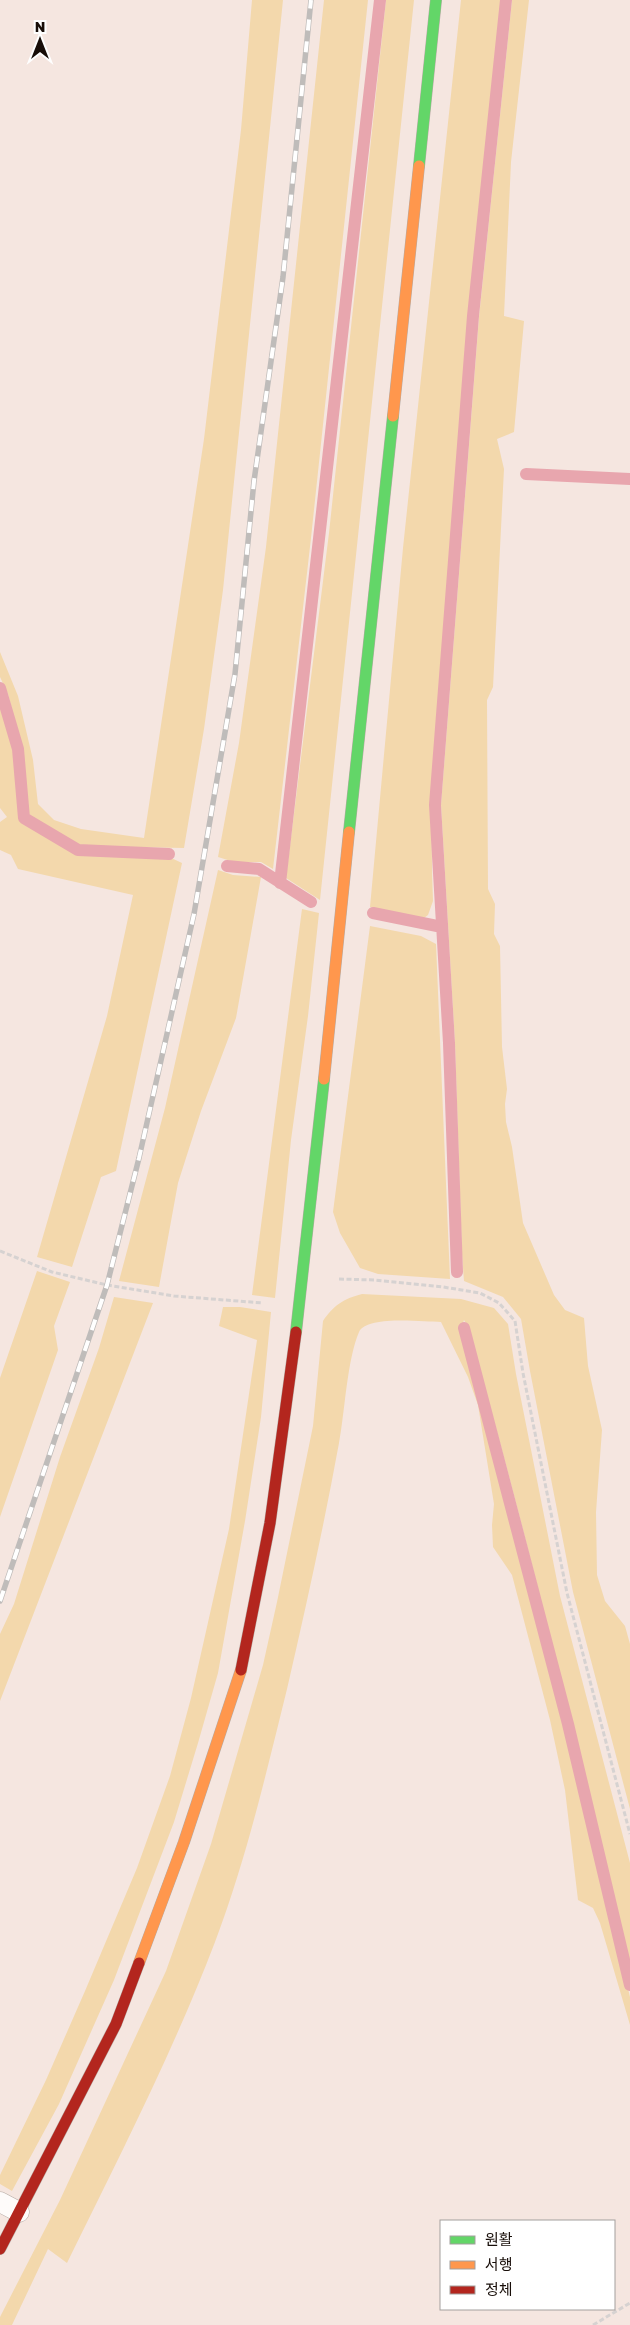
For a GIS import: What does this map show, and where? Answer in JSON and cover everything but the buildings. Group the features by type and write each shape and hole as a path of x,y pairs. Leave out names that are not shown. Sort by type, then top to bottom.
{"main road":[{"path":"0,2249 116,2024 184,1842 240,1677 270,1523 303,1278 436,0"}],"lane":[{"path":"0,2202 19,2212"}],"path":[{"path":"0,1251 52,1272 107,1285 174,1296 240,1300 299,1308"},
{"path":"303,1278 374,1280 480,1293 499,1303 516,1322 523,1373 567,1594 630,1834"},
{"path":"593,2325 630,2303"}],"shaded area":[{"path":"252,0 283,0 223,590 204,729 184,848 79,846 28,816 22,748 8,694 0,677 0,652 18,696 33,760 38,804 54,820 81,829 144,838 204,439 241,130"},
{"path":"324,0 368,0 311,538 273,869 261,862 234,862 218,857 239,743 266,547"},
{"path":"386,0 414,0 320,900 286,878 329,533"},
{"path":"461,0 502,0 466,362 438,699 432,820 433,901 428,915 424,918 370,907 403,548"},
{"path":"512,0 529,0 511,162 504,316 524,321 514,432 497,439 504,469 493,687 487,700 488,889 495,904 494,934 500,946 502,1047 507,1089 505,1104 506,1122 512,1147 523,1223 554,1295 565,1310 584,1318 588,1366 602,1430 596,1512 597,1575 605,1601 625,1626 630,1644 630,1809 573,1592 521,1319 503,1297 464,1281 462,1254 455,1043 441,805 479,317"},
{"path":"0,696 14,750 20,821 77,853 169,857 182,863 116,1171 101,1177 72,1267 37,1257 107,1016 133,895 18,869 11,855 0,850 0,822 7,817 0,808"},
{"path":"218,870 233,875 261,877 236,1018 201,1111 178,1183 159,1287 119,1281 165,1108"},
{"path":"302,909 319,913 308,1016 291,1140 275,1298 252,1295"},
{"path":"370,926 421,936 436,944 450,1279 378,1274 360,1268 340,1233 333,1212"},
{"path":"37,1271 70,1282 54,1326 58,1350 0,1517 0,1378"},
{"path":"362,1294 461,1299 494,1308 508,1324 516,1374 560,1596 630,1863 630,1965 532,1565 490,1406 468,1327 464,1320 461,1329 528,1579 590,1830 630,1997 630,2025 600,1923 593,1908 578,1900 565,1790 550,1720 512,1575 493,1547 492,1525 494,1504 478,1405 468,1377 441,1322 384,1321 373,1323 364,1327 359,1332 355,1343 327,1504 287,1689 246,1848 215,1942 163,2064 67,2263 48,2249 12,2325 0,2325 0,2317 60,2200 166,1971 211,1844 263,1665 277,1602 313,1426 323,1321 339,1303"},
{"path":"114,1297 153,1303 0,1701 0,1634 14,1604 60,1457 99,1348"},
{"path":"223,1307 240,1307 271,1312 261,1417 218,1673 174,1822 114,1980 59,2104 12,2191 0,2184 0,2175 46,2080 137,1868 170,1776 191,1698 229,1529 257,1340 219,1326"}],"waterway":[{"path":"280,883 380,0"},
{"path":"457,1272 449,1043 435,805 473,316 506,0"},
{"path":"526,474 630,479"},
{"path":"0,688 18,749 24,818 78,850 169,854"},
{"path":"227,866 259,869 311,902"},
{"path":"373,913 442,927"},
{"path":"464,1328 568,1724 630,1985"}],"railway":[{"path":"0,1601 107,1285 139,1158 194,914 235,674 254,481 283,277 311,0"}],"traffic: fast":[{"path":"419,166 436,0"},
{"path":"349,832 393,416"},
{"path":"296,1332 324,1079"}],"traffic: slow":[{"path":"393,416 419,166"},
{"path":"324,1079 349,832"},
{"path":"139,1963 184,1842 241,1670"}],"traffic: jam":[{"path":"241,1670 270,1523 296,1332"},
{"path":"0,2249 116,2024 139,1963"}]}
